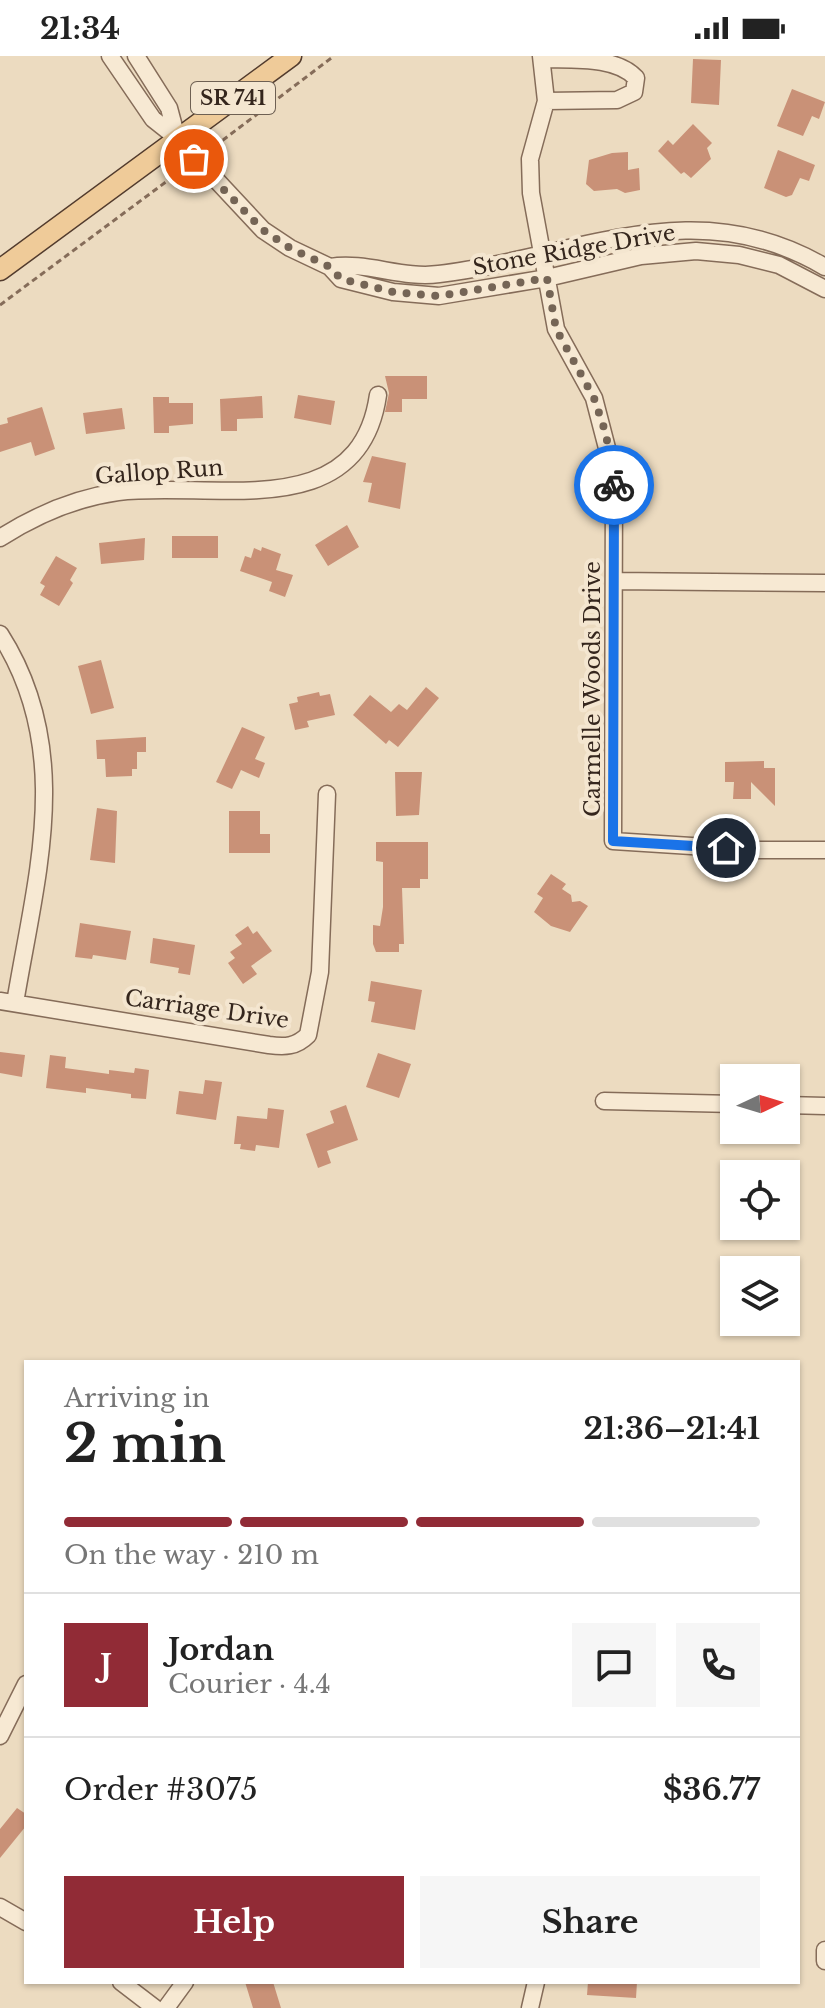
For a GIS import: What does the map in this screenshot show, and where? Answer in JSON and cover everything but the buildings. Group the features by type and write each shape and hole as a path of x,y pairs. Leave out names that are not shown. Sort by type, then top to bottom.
{"main road":[{"name":"SR 741","path":"0,270 291,56"}],"street":[{"name":"Stone Ridge Drive","path":"110,56 153,119 177,138 263,230 290,248 330,267 341,279 393,292 439,296 547,278 641,256 696,251 753,257 819,285"},
{"name":"Stone Ridge Drive","path":"136,56 169,108 177,138"},
{"path":"542,58 615,61 627,66 636,78 634,92 617,100 546,101"},
{"name":"Carmelle Woods Drive","path":"542,58 546,101 530,159 531,193 556,329 594,398 606,434 614,475 613,841 754,850 825,850"},
{"name":"Stone Ridge Drive","path":"330,267 346,264 387,273 435,275 653,232 700,229 752,234 796,250 824,265"},
{"path":"819,285 824,265"},
{"name":"Gallop Run","path":"0,538 46,512 98,495 165,489 282,490 315,480 347,462 371,430 378,395"},
{"path":"614,581 825,583"},
{"path":"0,634 32,696 46,773 38,862 8,1002"},
{"name":"Carriage Drive","path":"8,1002 269,1045 292,1046 301,1042 308,1035 320,972 327,794"},
{"path":"604,1101 720,1104"},
{"path":"800,1105 825,1106"},
{"path":"0,1736 24,1688"},
{"path":"0,1907 24,1921"},
{"path":"825,1950 825,1961"},
{"path":"124,1984 155,2008"},
{"path":"166,2008 184,1984"},
{"path":"530,2008 536,1984"}],"path":[{"path":"0,305 181,173 211,141 223,140 334,56"}],"way so far":[{"path":"194,159 263,230 290,248 330,267 341,279 393,292 439,296 547,278 556,329 594,398 606,434 614,485"}],"route":[{"path":"614,485 613,841 726,848"}]}
